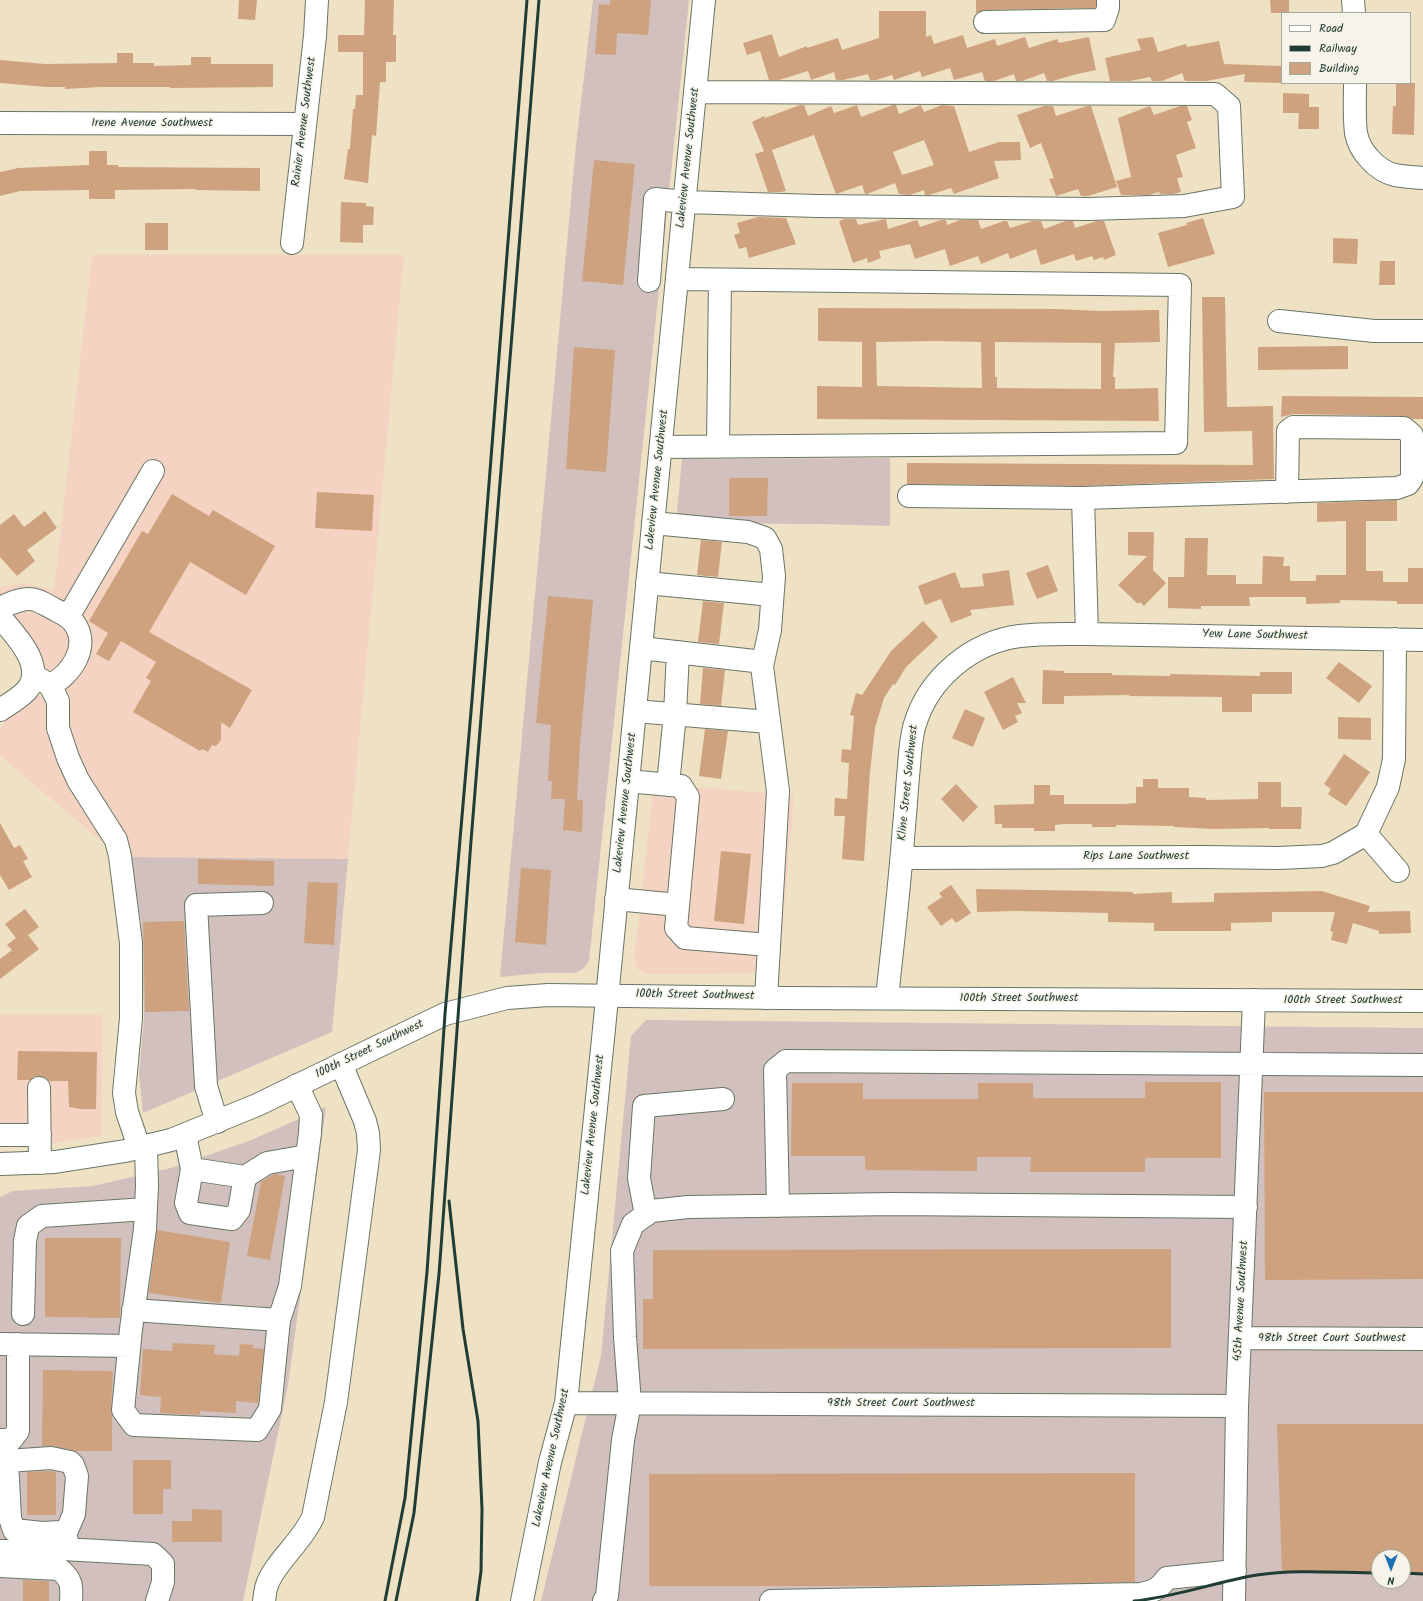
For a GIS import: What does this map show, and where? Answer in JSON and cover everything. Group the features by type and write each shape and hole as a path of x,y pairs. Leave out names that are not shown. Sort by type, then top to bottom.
{"street":[{"name":"Rainier Avenue Southwest","path":"292,243 304,124 315,36 317,0"},
{"name":"Lakeview Avenue Southwest","path":"522,1601 550,1462 566,1403 704,0"},
{"path":"985,22 1104,20 1108,8 1108,0"},
{"path":"1353,0 1354,12"},
{"path":"1355,84 1356,135 1363,150 1373,162 1384,171 1394,175 1423,178"},
{"path":"649,281 655,199 685,202 817,206 1089,208 1184,206 1233,197 1229,106 1215,94 695,92"},
{"name":"Irene Avenue Southwest","path":"0,123 304,124"},
{"path":"661,447 1176,443 1180,285 677,280"},
{"path":"718,447 720,280"},
{"path":"1279,321 1374,331 1423,331"},
{"path":"909,496 1083,498 1287,492 1398,488 1408,484 1412,478 1412,435 1404,428 1292,427 1288,431 1287,492"},
{"path":"68,617 153,471"},
{"path":"1083,498 1087,634"},
{"path":"653,523 748,532 765,538 771,549 774,576 770,630 762,666 778,792 766,998"},
{"path":"647,583 772,595"},
{"path":"0,608 15,602 30,599 38,600 68,617 78,629 80,642 79,654 64,677 31,683 26,691 0,710"},
{"path":"0,617 27,652 41,680 58,701 58,728 68,758 78,780 116,840 120,856 131,943 130,1018 124,1093 127,1112 143,1146 148,1186 145,1229 129,1346 123,1410 134,1425 257,1430 270,1409 279,1320 290,1286 311,1115 297,1085"},
{"name":"Yew Lane Southwest","path":"1087,634 1423,640"},
{"name":"Kline Street Southwest","path":"887,998 902,858 910,754 914,725 922,704 936,684 950,668 977,649 996,641 1020,636 1087,634"},
{"path":"1395,639 1394,759 1388,786 1366,834 1398,871"},
{"path":"641,648 763,662"},
{"path":"668,785 675,714 678,652"},
{"path":"635,711 770,722"},
{"path":"628,781 681,786 688,797 676,928 685,938 769,945"},
{"name":"Rips Lane Southwest","path":"902,858 1280,858 1322,856 1332,853 1366,834"},
{"path":"616,899 678,905"},
{"path":"216,1122 206,1086 196,905 262,903"},
{"name":"100th Street Southwest","path":"0,1164 40,1163 171,1140 258,1105 445,1014 507,998 548,994 766,998 1423,1001"},
{"name":"45th Avenue Southwest","path":"1234,1601 1237,1406 1254,1000"},
{"path":"778,1206 775,1070 786,1061 1423,1065"},
{"path":"264,1601 267,1585 274,1572 308,1529 313,1517 336,1402 369,1150 368,1133 365,1121 341,1064"},
{"path":"40,1088 40,1163"},
{"path":"646,1215 639,1178 644,1106 723,1099"},
{"path":"0,1135 40,1134"},
{"path":"185,1135 192,1169 186,1203 190,1213 232,1219 239,1210 245,1177"},
{"path":"192,1169 245,1177 267,1163 307,1156"},
{"path":"604,1601 607,1596 623,1440 630,1403 625,1337 622,1251 632,1224 651,1211 688,1207 892,1204 1246,1207"},
{"path":"24,1314 25,1242 28,1226 42,1216 146,1209"},
{"path":"134,1310 279,1320"},
{"name":"98th Street Court Southwest","path":"1240,1338 1423,1339"},
{"path":"0,1440 11,1440 18,1431 9,1344 129,1346"},
{"name":"98th Street Court Southwest","path":"566,1403 1237,1406"},
{"path":"0,1551 55,1551 64,1542 74,1514 77,1476 73,1465 70,1462 51,1458 3,1461 11,1525 14,1530 42,1533 60,1532 64,1542"},
{"path":"64,1542 153,1554 163,1564 163,1582 157,1601"},
{"path":"0,1566 59,1569 64,1573 72,1585 71,1601"},
{"path":"771,1601 1140,1594 1153,1592 1161,1586 1167,1578 1235,1571"}],"shaded area":[{"path":"593,0 689,0 589,961 583,969 575,973 541,973 500,977 576,145"},
{"path":"92,255 404,255 348,859 120,857 0,756 0,729 21,696 29,688 0,603 0,587 27,584 54,590"},
{"path":"890,458 890,526 676,523 682,459"},
{"path":"654,784 794,795 779,973 646,974 637,969 634,960"},
{"path":"130,857 348,859 332,1032 143,1113 139,1074 144,1017 141,922"},
{"path":"0,1015 103,1015 101,1136 38,1145 0,1146"},
{"path":"646,1020 1423,1028 1423,1601 541,1601 601,1356 631,1036"},
{"path":"326,1107 288,1385 243,1601 0,1601 0,1197 13,1191 93,1186 171,1168 249,1141"}],"building":[{"path":"239,0 257,0 255,20 238,19"},
{"path":"365,0 394,0 393,35 396,35 396,62 386,62 386,82 380,82 376,136 372,135 368,183 344,179 348,149 350,149 353,109 355,109 356,95 363,95 363,52 338,52 338,35 364,35"},
{"path":"610,0 651,0 648,35 617,33 616,55 595,54 599,4 610,5"},
{"path":"976,0 1096,0 1096,6 1095,8 985,10 976,13"},
{"path":"1270,0 1289,0 1289,12 1271,13"},
{"path":"879,11 926,11 926,37 931,35 934,44 963,35 967,48 995,39 997,46 1025,37 1029,48 1057,39 1059,43 1089,37 1096,70 1053,81 1047,81 1044,73 1022,81 1016,81 1014,74 994,81 985,81 982,72 954,80 950,68 922,77 920,71 894,80 892,75 876,80 870,80 868,74 843,80 836,80 834,72 811,80 808,71 779,80 769,80 760,51 747,55 743,43 772,34 779,57 807,46 807,48 838,38 842,50 879,38"},
{"path":"1153,37 1158,52 1186,44 1187,47 1219,41 1224,64 1281,66 1281,83 1244,82 1245,74 1206,81 1185,81 1182,73 1162,81 1152,81 1150,77 1130,81 1110,81 1105,58 1141,50 1137,39"},
{"path":"117,53 133,53 133,63 154,63 154,66 191,65 191,57 211,57 211,64 273,64 273,87 100,87 65,89 65,87 0,83 0,60 45,64 117,63"},
{"path":"1415,83 1414,135 1392,134 1393,106 1396,106 1396,84"},
{"path":"1283,93 1309,94 1309,107 1319,107 1319,129 1298,129 1299,113 1283,113"},
{"path":"800,105 804,105 808,116 831,106 834,113 857,105 861,117 893,105 896,105 899,114 921,105 924,112 942,105 954,106 969,152 999,142 1020,142 1021,160 994,161 999,178 954,194 951,188 929,195 925,195 924,190 910,195 899,194 895,183 867,194 865,194 862,185 836,194 814,135 772,150 786,191 768,192 755,154 764,151 752,122 764,116 765,118","holes":["924,140 934,165 902,175 893,152"]},
{"path":"1044,106 1053,106 1056,116 1091,106 1117,187 1088,196 1081,196 1078,189 1056,196 1049,179 1054,178 1041,143 1030,148 1017,115"},
{"path":"1150,106 1154,115 1180,106 1187,106 1192,120 1187,122 1196,148 1176,155 1183,177 1177,178 1181,192 1173,194 1160,194 1159,192 1149,195 1121,195 1116,181 1131,177 1118,118"},
{"path":"89,151 107,151 107,165 118,165 118,167 260,168 260,191 196,189 115,190 115,199 89,199 89,190 20,191 0,196 0,172 18,168 89,165"},
{"path":"594,160 635,164 623,285 582,281"},
{"path":"341,202 366,203 366,206 374,207 373,225 363,225 363,243 340,242"},
{"path":"758,217 786,218 796,244 749,258 746,247 739,249 734,235 740,233 737,223"},
{"path":"1203,218 1215,254 1168,267 1158,233 1187,225 1186,223"},
{"path":"845,219 856,219 858,225 886,219 888,229 917,220 920,227 941,220 946,220 947,225 960,220 978,220 981,229 1004,221 1007,221 1010,228 1033,221 1041,221 1044,229 1066,221 1073,221 1075,228 1097,221 1104,221 1116,255 1104,260 1103,257 1094,260 1092,256 1076,261 1074,254 1041,265 1036,249 1010,259 1008,253 981,264 978,256 950,266 945,249 915,259 910,244 879,251 881,258 868,263 867,258 853,263 839,221"},
{"path":"145,223 168,223 168,250 145,250"},
{"path":"1333,238 1358,239 1357,264 1333,263"},
{"path":"1380,261 1395,261 1395,285 1379,285"},
{"path":"1202,297 1225,297 1227,407 1273,406 1274,479 1083,486 907,484 907,463 1253,465 1252,431 1204,432"},
{"path":"818,308 1056,309 1100,311 1159,310 1160,342 1115,343 1113,377 1115,377 1115,389 1158,388 1159,421 817,419 817,386 862,387 862,342 818,341","holes":["876,342 981,342 982,388 877,386","995,342 1101,343 1101,389 997,388 997,377 995,377"]},
{"path":"1348,346 1348,369 1258,370 1258,347"},
{"path":"574,347 615,350 606,472 566,469"},
{"path":"1282,396 1423,397 1423,419 1412,419 1404,416 1293,414 1281,417"},
{"path":"729,478 768,478 767,516 729,516"},
{"path":"317,492 374,495 372,531 315,528"},
{"path":"172,494 209,516 213,510 275,546 246,595 190,562 149,632 252,690 230,728 221,722 221,740 216,746 212,745 208,752 202,749 200,751 133,712 151,681 146,678 156,662 121,641 109,661 96,654 108,633 89,621 142,531 148,534"},
{"path":"1397,500 1397,521 1366,521 1366,571 1383,571 1383,582 1408,582 1408,568 1423,568 1423,604 1397,604 1397,601 1340,600 1340,603 1306,604 1306,597 1249,597 1250,606 1201,606 1201,609 1168,608 1168,577 1184,577 1185,538 1208,538 1207,575 1236,575 1236,584 1262,584 1263,556 1284,557 1283,566 1290,566 1290,581 1316,581 1316,575 1346,575 1346,521 1317,522 1317,503"},
{"path":"45,511 57,528 27,550 35,561 17,576 0,557 0,525 14,514 24,527"},
{"path":"1128,532 1154,532 1153,570 1166,583 1144,606 1140,602 1138,604 1118,585 1147,556 1128,555"},
{"path":"701,540 722,542 718,577 697,575"},
{"path":"1048,565 1058,591 1037,599 1026,573"},
{"path":"1009,570 1014,605 970,610 972,615 951,623 941,599 925,605 918,586 955,572 961,588 984,586 982,574"},
{"path":"548,596 593,600 580,744 577,800 583,800 582,832 563,830 565,799 551,799 552,781 548,781 551,725 536,723"},
{"path":"703,601 724,603 719,644 698,642"},
{"path":"923,621 938,637 906,667 895,685 893,684 884,698 875,728 870,772 864,861 842,859 845,816 834,816 835,798 847,799 849,763 841,762 842,749 851,750 854,716 850,715 856,693 862,695 891,651"},
{"path":"1339,662 1372,686 1359,703 1326,678"},
{"path":"703,668 725,670 721,706 700,704"},
{"path":"1043,670 1064,671 1064,673 1112,673 1112,675 1170,676 1170,674 1260,676 1260,672 1292,672 1292,694 1252,694 1252,712 1222,712 1222,697 1129,695 1064,696 1064,704 1042,704"},
{"path":"1013,677 1026,703 1017,703 1022,713 1015,716 1018,722 1003,730 984,692"},
{"path":"965,709 985,718 973,747 952,738"},
{"path":"1338,717 1371,718 1371,740 1338,739"},
{"path":"705,729 728,731 721,779 699,776"},
{"path":"1344,754 1370,772 1346,806 1328,794 1331,789 1324,784"},
{"path":"1143,779 1158,779 1158,788 1189,788 1189,797 1206,798 1206,800 1258,799 1258,782 1281,782 1281,807 1302,807 1301,829 1214,829 1174,826 1116,825 1116,827 1092,827 1092,824 1064,824 1055,825 1055,831 1034,831 1034,828 1002,828 1002,824 995,824 994,805 1034,804 1034,785 1050,785 1050,795 1064,795 1064,804 1125,804 1136,803 1136,787 1143,787"},
{"path":"956,784 978,807 963,822 941,799"},
{"path":"0,823 14,848 20,845 28,859 23,861 32,877 9,890 0,875"},
{"path":"721,851 751,854 744,924 714,921"},
{"path":"198,859 274,861 274,886 198,884"},
{"path":"521,868 551,870 546,945 515,942"},
{"path":"308,882 338,883 334,945 304,943"},
{"path":"951,885 971,913 956,923 952,918 941,926 927,907 942,897 939,893"},
{"path":"976,889 1133,892 1133,894 1172,892 1172,903 1214,902 1214,893 1322,891 1370,906 1368,912 1410,911 1411,933 1379,934 1379,931 1353,923 1347,944 1331,940 1333,932 1330,931 1335,912 1272,912 1272,922 1231,923 1231,931 1154,931 1154,923 1108,922 1108,913 1018,911 977,912"},
{"path":"25,909 39,927 28,935 39,949 0,979 0,959 12,950 7,945 16,938 5,924"},
{"path":"184,921 189,1011 145,1012 143,922"},
{"path":"18,1051 97,1052 96,1109 69,1107 68,1081 49,1081 45,1077 39,1076 33,1077 30,1080 17,1080"},
{"path":"1145,1082 1221,1082 1221,1158 1145,1158 1145,1172 1030,1172 1031,1157 977,1157 977,1171 865,1170 865,1156 791,1156 792,1083 863,1083 863,1099 978,1099 978,1083 1033,1083 1033,1098 1145,1098"},
{"path":"1264,1092 1423,1092 1423,1279 1265,1280"},
{"path":"276,1174 285,1176 270,1260 247,1256 261,1182"},
{"path":"157,1230 230,1242 221,1303 149,1293"},
{"path":"45,1238 121,1238 120,1318 45,1317"},
{"path":"1171,1249 1171,1348 643,1349 643,1299 653,1299 653,1250"},
{"path":"173,1343 215,1345 214,1354 239,1356 240,1344 254,1345 253,1348 264,1349 258,1403 236,1401 236,1413 200,1411 200,1415 160,1413 161,1397 140,1395 143,1349 172,1351"},
{"path":"43,1370 113,1371 111,1409 112,1451 75,1451 53,1446 42,1446"},
{"path":"1277,1424 1423,1424 1423,1574 1411,1573 1411,1549 1371,1549 1371,1573 1282,1573"},
{"path":"133,1460 171,1460 171,1489 163,1489 163,1514 133,1514"},
{"path":"27,1472 56,1472 56,1515 27,1515"},
{"path":"1135,1473 1135,1582 909,1586 649,1586 649,1474"},
{"path":"192,1509 222,1510 222,1542 172,1542 172,1521 192,1521"},
{"path":"23,1580 49,1581 49,1601 23,1601"}],"railway":[{"path":"385,1601 405,1498 427,1272 445,1014 472,700 527,0"},
{"path":"396,1601 414,1513 439,1274 471,841 539,0"},
{"path":"449,1201 463,1329 478,1421 482,1509 481,1571 477,1601"},
{"path":"1134,1601 1165,1596 1241,1578 1272,1573 1371,1573"},
{"path":"1411,1573 1423,1574"}]}
